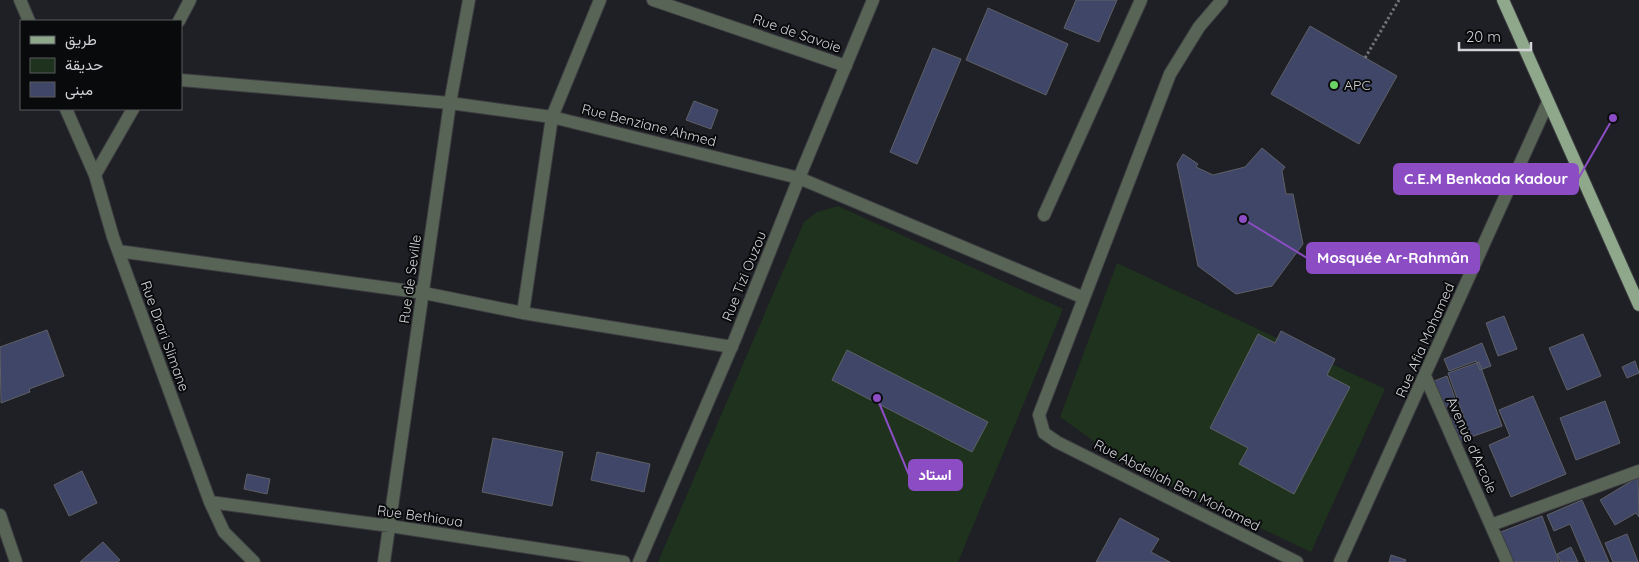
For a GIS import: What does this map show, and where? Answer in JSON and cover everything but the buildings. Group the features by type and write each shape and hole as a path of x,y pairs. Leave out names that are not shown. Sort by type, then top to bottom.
{"main road":[{"path":"1503,0 1639,305"}],"street":[{"path":"20,0 29,20"},
{"path":"180,20 190,0"},
{"name":"Rue de Seville","path":"384,562 450,102 469,0"},
{"path":"523,313 552,117 600,0"},
{"name":"Rue de Savoie","path":"653,0 846,66"},
{"name":"Rue Tizi Ouzou","path":"639,562 732,347 799,178 873,0"},
{"path":"1044,215 1141,0"},
{"path":"1084,298 1170,74 1199,27 1222,0"},
{"name":"Rue Benziane Ahmed","path":"182,80 450,102 552,117 799,178 1084,298"},
{"name":"Rue Afia Mohamed","path":"1340,562 1548,102"},
{"name":"Rue Drari Slimane","path":"66,110 95,175 118,250 210,502 224,532 254,562"},
{"path":"95,175 132,110"},
{"path":"118,250 424,293 523,313 732,347"},
{"name":"Rue Abdellah Ben Mohamed","path":"1084,298 1039,415 1044,433 1057,442 1297,562"},
{"name":"Avenue d'Arcole","path":"1425,376 1507,562"},
{"path":"1491,525 1639,471"},
{"name":"Rue Bethioua","path":"210,502 390,526 624,562"},
{"path":"0,515 16,562"}],"path":[{"path":"1365,58 1399,0"}],"green space":[{"path":"838,206 1063,309 958,562 658,562 804,222 817,212"},
{"path":"1117,263 1385,389 1311,552 1127,465 1060,417"}],"place":[{"name":"APC","path":"1334,85"},
{"name":"C.E.M Benkada Kadour","path":"1613,118"},
{"name":"Mosquée Ar-Rahmân","path":"1243,219"},
{"name":"استاد","path":"877,398"}]}
